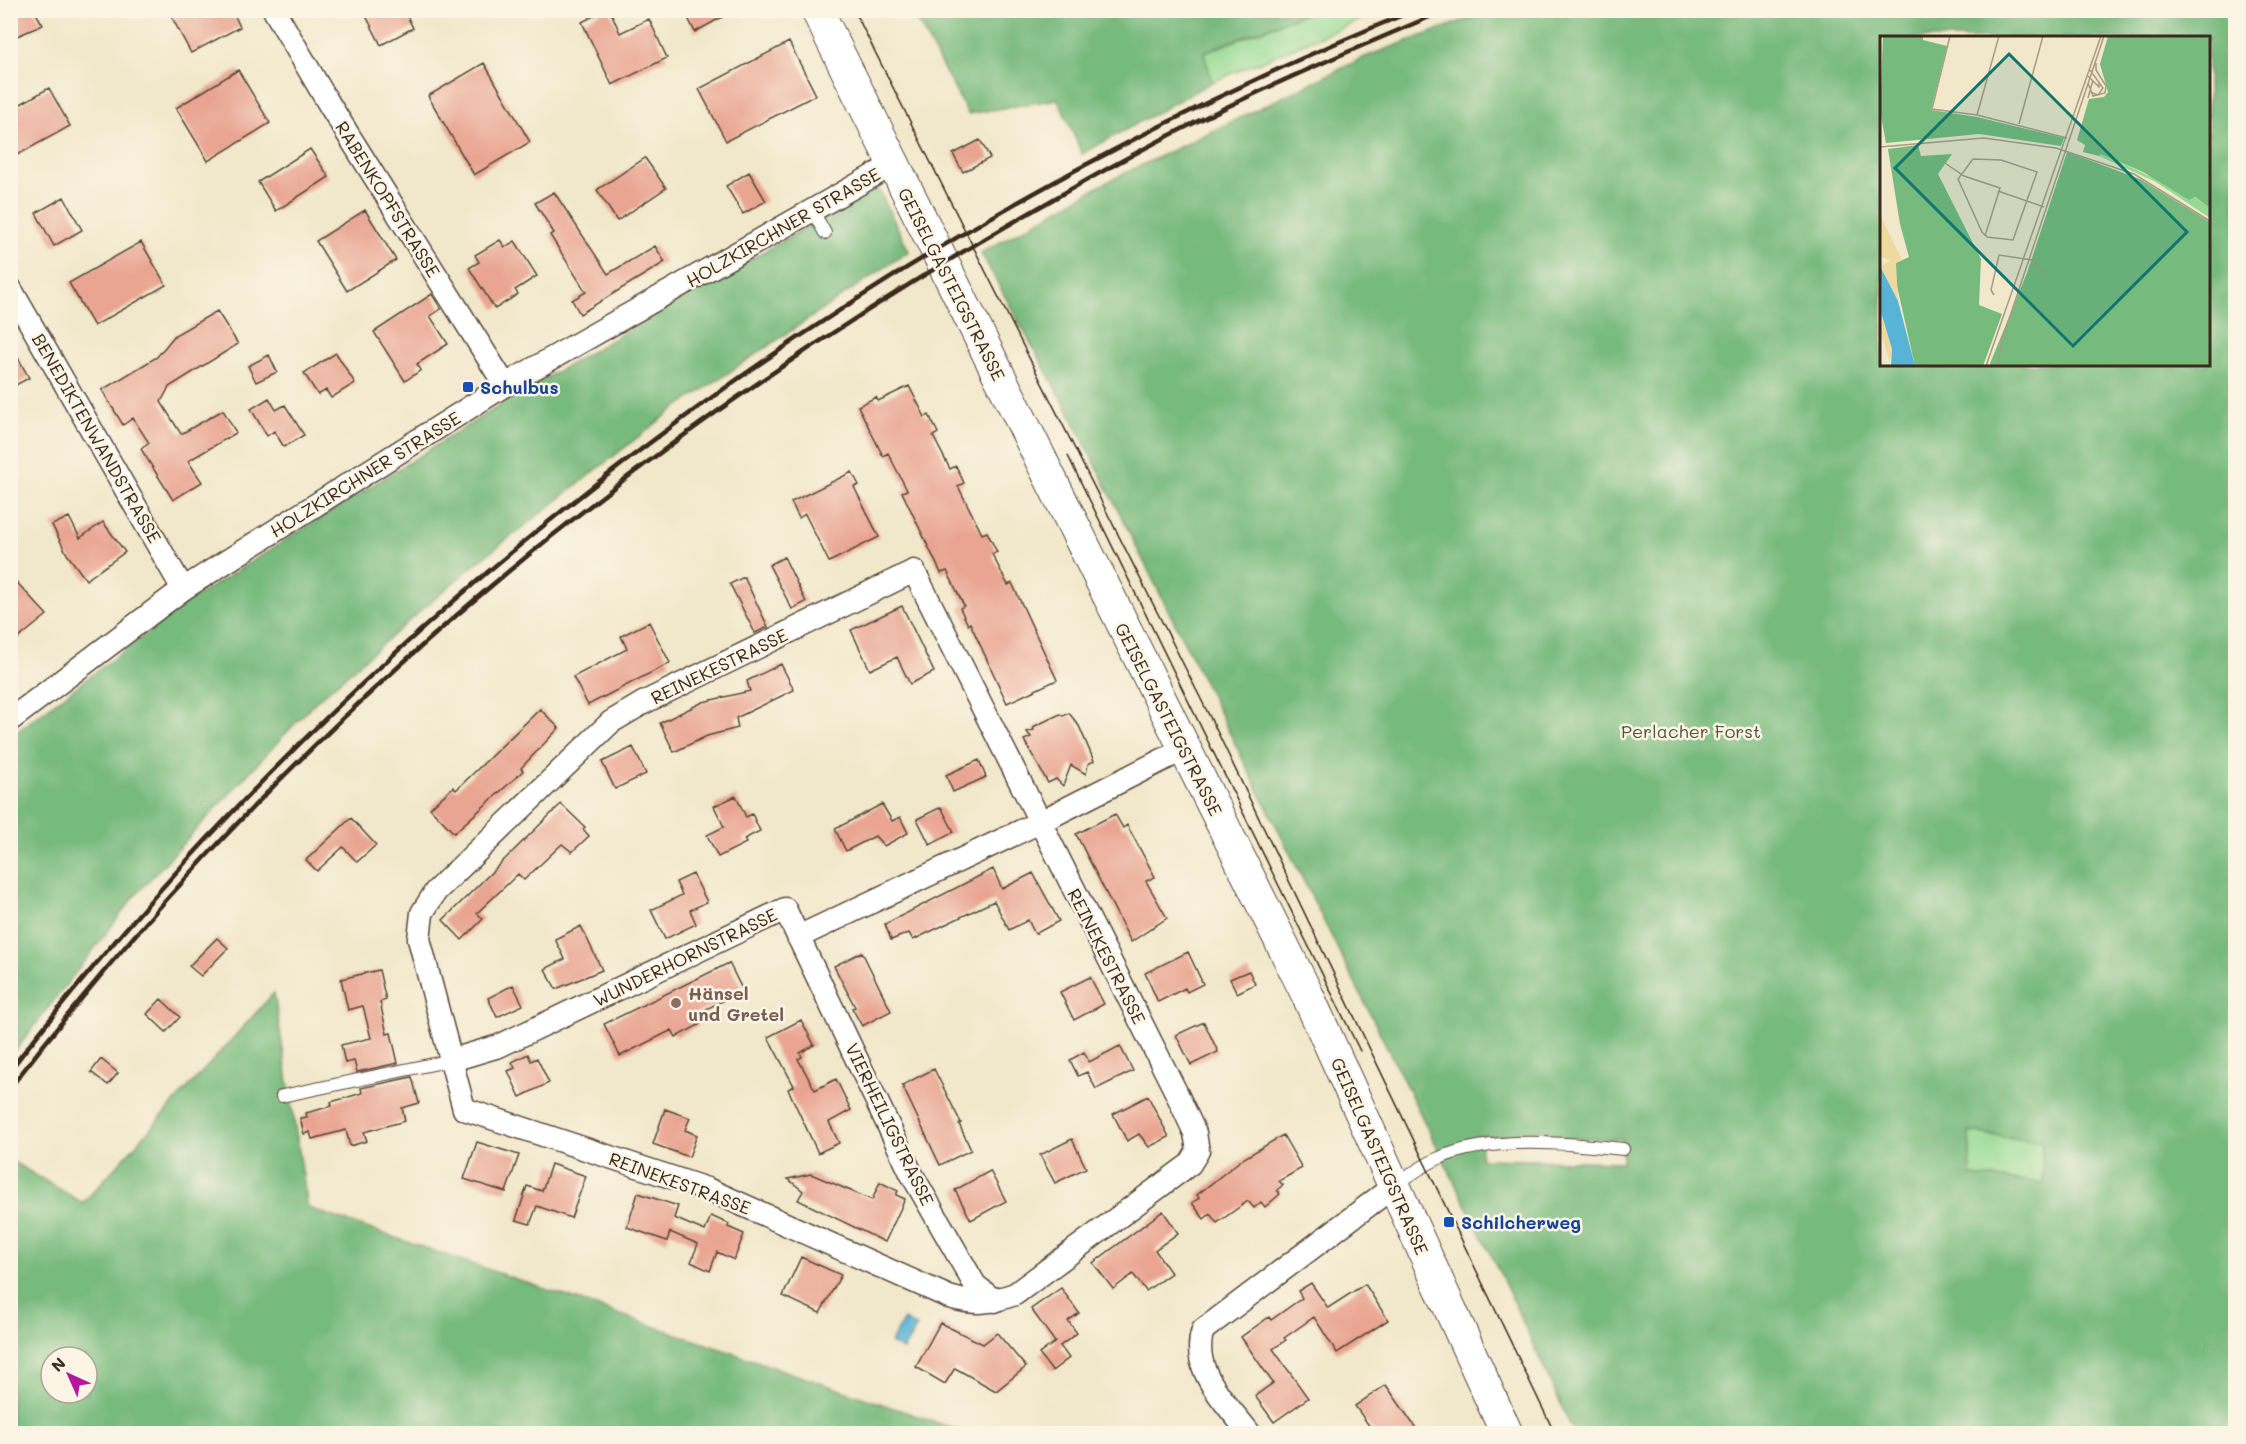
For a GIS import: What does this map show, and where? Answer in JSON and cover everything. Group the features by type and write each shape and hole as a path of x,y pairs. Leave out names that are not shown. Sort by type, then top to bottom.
{"main road":[{"name":"GEISELGASTEIGSTRASSE","path":"817,10 892,165 1307,994 1507,1434"}],"street":[{"name":"RABENKOPFSTRASSE","path":"274,10 329,104 505,385"},
{"name":"HOLZKIRCHNER STRASSE","path":"10,720 183,589 505,385 892,165"},
{"name":"BENEDIKTENWANDSTRASSE","path":"10,288 183,589"},
{"name":"REINEKESTRASSE","path":"915,571 1040,822 1176,1092 1195,1133 1198,1151 1190,1164 1015,1294 995,1301 973,1304 949,1297 707,1189 465,1109 418,939 422,914 436,891 611,722 675,688 915,571"},
{"name":"WUNDERHORNSTRASSE","path":"452,1060 499,1047 785,909 798,937 1040,822 1184,749"},
{"name":"VIERHEILIGSTRASSE","path":"798,937 911,1173 975,1285 995,1301"},
{"path":"1250,1434 1204,1371 1199,1356 1203,1330 1394,1186"}],"lane":[{"path":"812,210 825,232"},
{"name":"WUNDERHORNSTRASSE","path":"282,1096 452,1060"},
{"path":"1394,1186 1439,1158 1489,1146 1527,1142 1623,1149"}],"green space":[{"path":"912,11 1311,11 1204,52 1212,82 1082,154 1058,99 968,114"},
{"path":"1311,11 1381,11 1212,82 1204,53"},
{"name":"Perlacher Forst","path":"1489,11 2235,11 2235,1433 1574,1433 1499,1271 1072,418 981,253 1105,183 1365,57","holes":["1969,1132 2042,1142 2043,1183 1971,1176","1481,1136 1622,1139 1622,1162 1481,1159"]},
{"path":"877,186 909,251 673,410 474,565 316,701 138,892 11,1056 11,736 192,599 510,399"},
{"path":"274,993 308,1208 967,1433 11,1433 10,1160 83,1203"},
{"path":"1969,1132 2042,1142 2044,1183 1971,1176"}],"water":[{"path":"904,1320 917,1327 903,1350 890,1343"}],"building":[{"path":"10,10 34,10 43,25 10,39"},
{"path":"168,10 232,10 240,27 191,53"},
{"path":"363,10 404,10 413,28 381,45"},
{"path":"605,10 610,10 620,33 649,19 667,58 612,85 582,22"},
{"path":"684,10 735,10 695,32"},
{"path":"789,42 816,95 726,141 699,89"},
{"path":"484,63 530,142 474,175 428,96"},
{"path":"238,70 270,123 208,161 176,108"},
{"path":"49,88 70,126 10,159 10,110"},
{"path":"980,140 990,158 963,172 953,154"},
{"path":"310,149 329,177 276,211 258,182"},
{"path":"645,158 666,188 617,221 597,190"},
{"path":"749,172 766,201 743,214 726,186"},
{"path":"554,192 608,274 655,246 665,262 580,314 572,300 586,292 550,235 554,233 535,203"},
{"path":"64,197 82,230 54,246 36,213"},
{"path":"365,210 396,260 347,291 316,241"},
{"path":"500,240 505,247 515,241 537,276 515,290 518,294 495,309 469,268 479,262 475,255"},
{"path":"141,242 166,285 94,326 69,283"},
{"path":"432,294 441,309 430,316 448,344 417,364 421,370 405,381 374,332"},
{"path":"217,311 238,344 169,387 161,402 181,434 223,410 236,433 188,461 202,482 173,500 141,449 149,443 133,418 123,425 102,390 157,357 175,335"},
{"path":"10,343 29,378 10,388"},
{"path":"336,353 355,383 331,398 326,390 318,395 304,373"},
{"path":"269,355 277,372 256,382 248,366"},
{"path":"909,386 925,417 929,415 938,433 933,436 950,469 956,466 964,483 958,486 982,534 987,532 997,552 992,554 1008,585 1012,583 1057,680 1007,703 970,623 968,625 960,608 964,606 947,571 941,573 902,492 907,490 888,453 883,456 858,406 876,397 878,401"},
{"path":"269,398 276,410 285,405 304,435 284,447 274,431 267,436 251,409"},
{"path":"852,472 859,485 854,487 879,537 829,562 805,514 799,518 791,502"},
{"path":"69,517 80,538 103,522 125,552 86,580 67,554 52,525"},
{"path":"784,557 806,602 792,609 769,565"},
{"path":"10,575 47,615 10,645"},
{"path":"744,577 768,627 755,633 730,584"},
{"path":"902,606 934,672 910,684 897,657 870,670 851,630"},
{"path":"649,622 670,663 588,705 573,677 627,649 621,636"},
{"path":"781,664 794,690 736,718 738,728 707,736 674,752 660,723 703,702 750,691 747,681"},
{"path":"540,709 559,728 521,768 523,771 454,833 430,808 453,787 456,790"},
{"path":"1069,713 1079,726 1094,761 1088,764 1086,774 1071,765 1063,786 1056,779 1048,783 1024,740 1031,737 1027,732 1034,730 1033,727 1060,714 1063,716"},
{"path":"633,747 646,774 615,789 602,762"},
{"path":"979,760 986,777 953,792 946,775"},
{"path":"736,796 746,817 752,814 760,831 744,839 746,843 718,857 707,835 724,827 714,806"},
{"path":"561,804 585,827 583,829 589,836 572,852 562,844 524,880 518,874 477,913 483,919 462,940 443,920"},
{"path":"882,804 892,821 900,817 908,833 884,846 875,836 846,851 835,829"},
{"path":"941,807 954,832 930,845 917,819"},
{"path":"1115,814 1123,828 1127,825 1155,877 1146,881 1167,918 1131,942 1076,834"},
{"path":"351,818 376,845 357,862 343,847 317,871 306,860"},
{"path":"993,869 1002,889 1033,873 1059,921 1035,934 1028,920 1009,930 994,901 913,940 909,933 891,940 885,924"},
{"path":"693,874 707,902 690,910 696,924 665,939 651,910 682,895 676,882"},
{"path":"581,926 602,970 556,989 545,969 565,959 555,939"},
{"path":"217,938 228,948 201,976 189,966"},
{"path":"862,952 891,1011 862,1026 834,966"},
{"path":"1188,952 1203,984 1187,992 1185,988 1158,1002 1145,973"},
{"path":"729,963 743,991 694,1015 699,1025 676,1037 672,1030 620,1056 604,1024"},
{"path":"379,970 386,1000 380,1002 387,1034 391,1033 398,1063 357,1072 354,1061 345,1063 341,1045 371,1038 363,1006 348,1010 341,979"},
{"path":"1249,971 1255,984 1237,993 1230,979"},
{"path":"1090,977 1104,1004 1074,1020 1060,992"},
{"path":"513,985 523,1005 497,1017 488,998"},
{"path":"161,999 180,1017 166,1032 147,1014"},
{"path":"801,1020 814,1045 800,1053 802,1057 798,1059 815,1090 836,1079 851,1110 829,1122 839,1143 818,1153 788,1089 794,1086 768,1037"},
{"path":"1204,1022 1218,1052 1191,1065 1176,1035"},
{"path":"1120,1046 1133,1071 1096,1089 1087,1072 1078,1076 1070,1060 1084,1052 1089,1062"},
{"path":"528,1054 531,1061 537,1058 549,1083 520,1097 508,1071 515,1068 512,1062"},
{"path":"101,1059 118,1073 108,1085 91,1072"},
{"path":"934,1069 961,1123 959,1124 971,1150 940,1165 902,1085"},
{"path":"412,1077 419,1103 402,1108 405,1121 364,1132 367,1141 350,1146 346,1130 312,1139 310,1132 304,1134 300,1118 307,1117 306,1113 332,1106 331,1102 362,1093 361,1088"},
{"path":"1148,1096 1169,1137 1149,1147 1139,1134 1127,1141 1113,1114"},
{"path":"665,1109 690,1118 685,1130 697,1135 689,1157 653,1144"},
{"path":"1283,1135 1302,1168 1279,1181 1283,1185 1277,1190 1280,1194 1265,1207 1261,1202 1254,1208 1248,1201 1217,1223 1210,1214 1204,1219 1192,1203 1199,1198 1197,1195 1241,1160"},
{"path":"1072,1139 1086,1168 1055,1183 1040,1155"},
{"path":"477,1142 519,1155 506,1192 464,1179"},
{"path":"551,1164 586,1176 571,1218 537,1206 530,1224 516,1220 527,1186 542,1191"},
{"path":"990,1171 1006,1201 971,1220 955,1190"},
{"path":"811,1174 872,1200 880,1182 898,1191 896,1195 905,1199 885,1242 798,1200 803,1191 788,1179"},
{"path":"638,1193 678,1206 674,1218 705,1231 711,1216 744,1234 734,1260 717,1252 710,1271 691,1262 698,1244 670,1232 667,1241 627,1227"},
{"path":"1163,1211 1178,1233 1155,1250 1171,1273 1146,1291 1133,1274 1113,1289 1093,1263"},
{"path":"801,1257 841,1275 820,1313 783,1296"},
{"path":"1311,1283 1328,1308 1365,1284 1388,1320 1337,1353 1314,1317 1284,1338 1286,1340 1273,1349 1308,1398 1274,1422 1255,1396 1273,1383 1241,1337 1269,1317 1271,1320 1302,1298 1298,1291"},
{"path":"1061,1288 1079,1313 1068,1321 1077,1333 1060,1346 1069,1358 1052,1371 1039,1354 1055,1342 1031,1309"},
{"path":"940,1323 983,1344 997,1333 1026,1367 996,1391 955,1368 945,1384 916,1367"},
{"path":"1386,1385 1420,1434 1375,1434 1355,1406"}],"tram line":[{"path":"854,10 1216,729 1555,1434"},
{"path":"1068,456 1360,1051"}],"railway":[{"path":"10,1070 152,899 305,738 469,588 643,448 825,320 1015,204 1212,100 1415,10"},
{"path":"10,1088 113,961 222,839 337,724 457,615 583,512 713,414 848,323 988,237 1143,149 1320,64 1446,10"}],"place":[{"name":"Schulbus","path":"468,387"},
{"name":"Hänsel und Gretel","path":"676,1003"},
{"name":"Schilcherweg","path":"1449,1222"}]}
